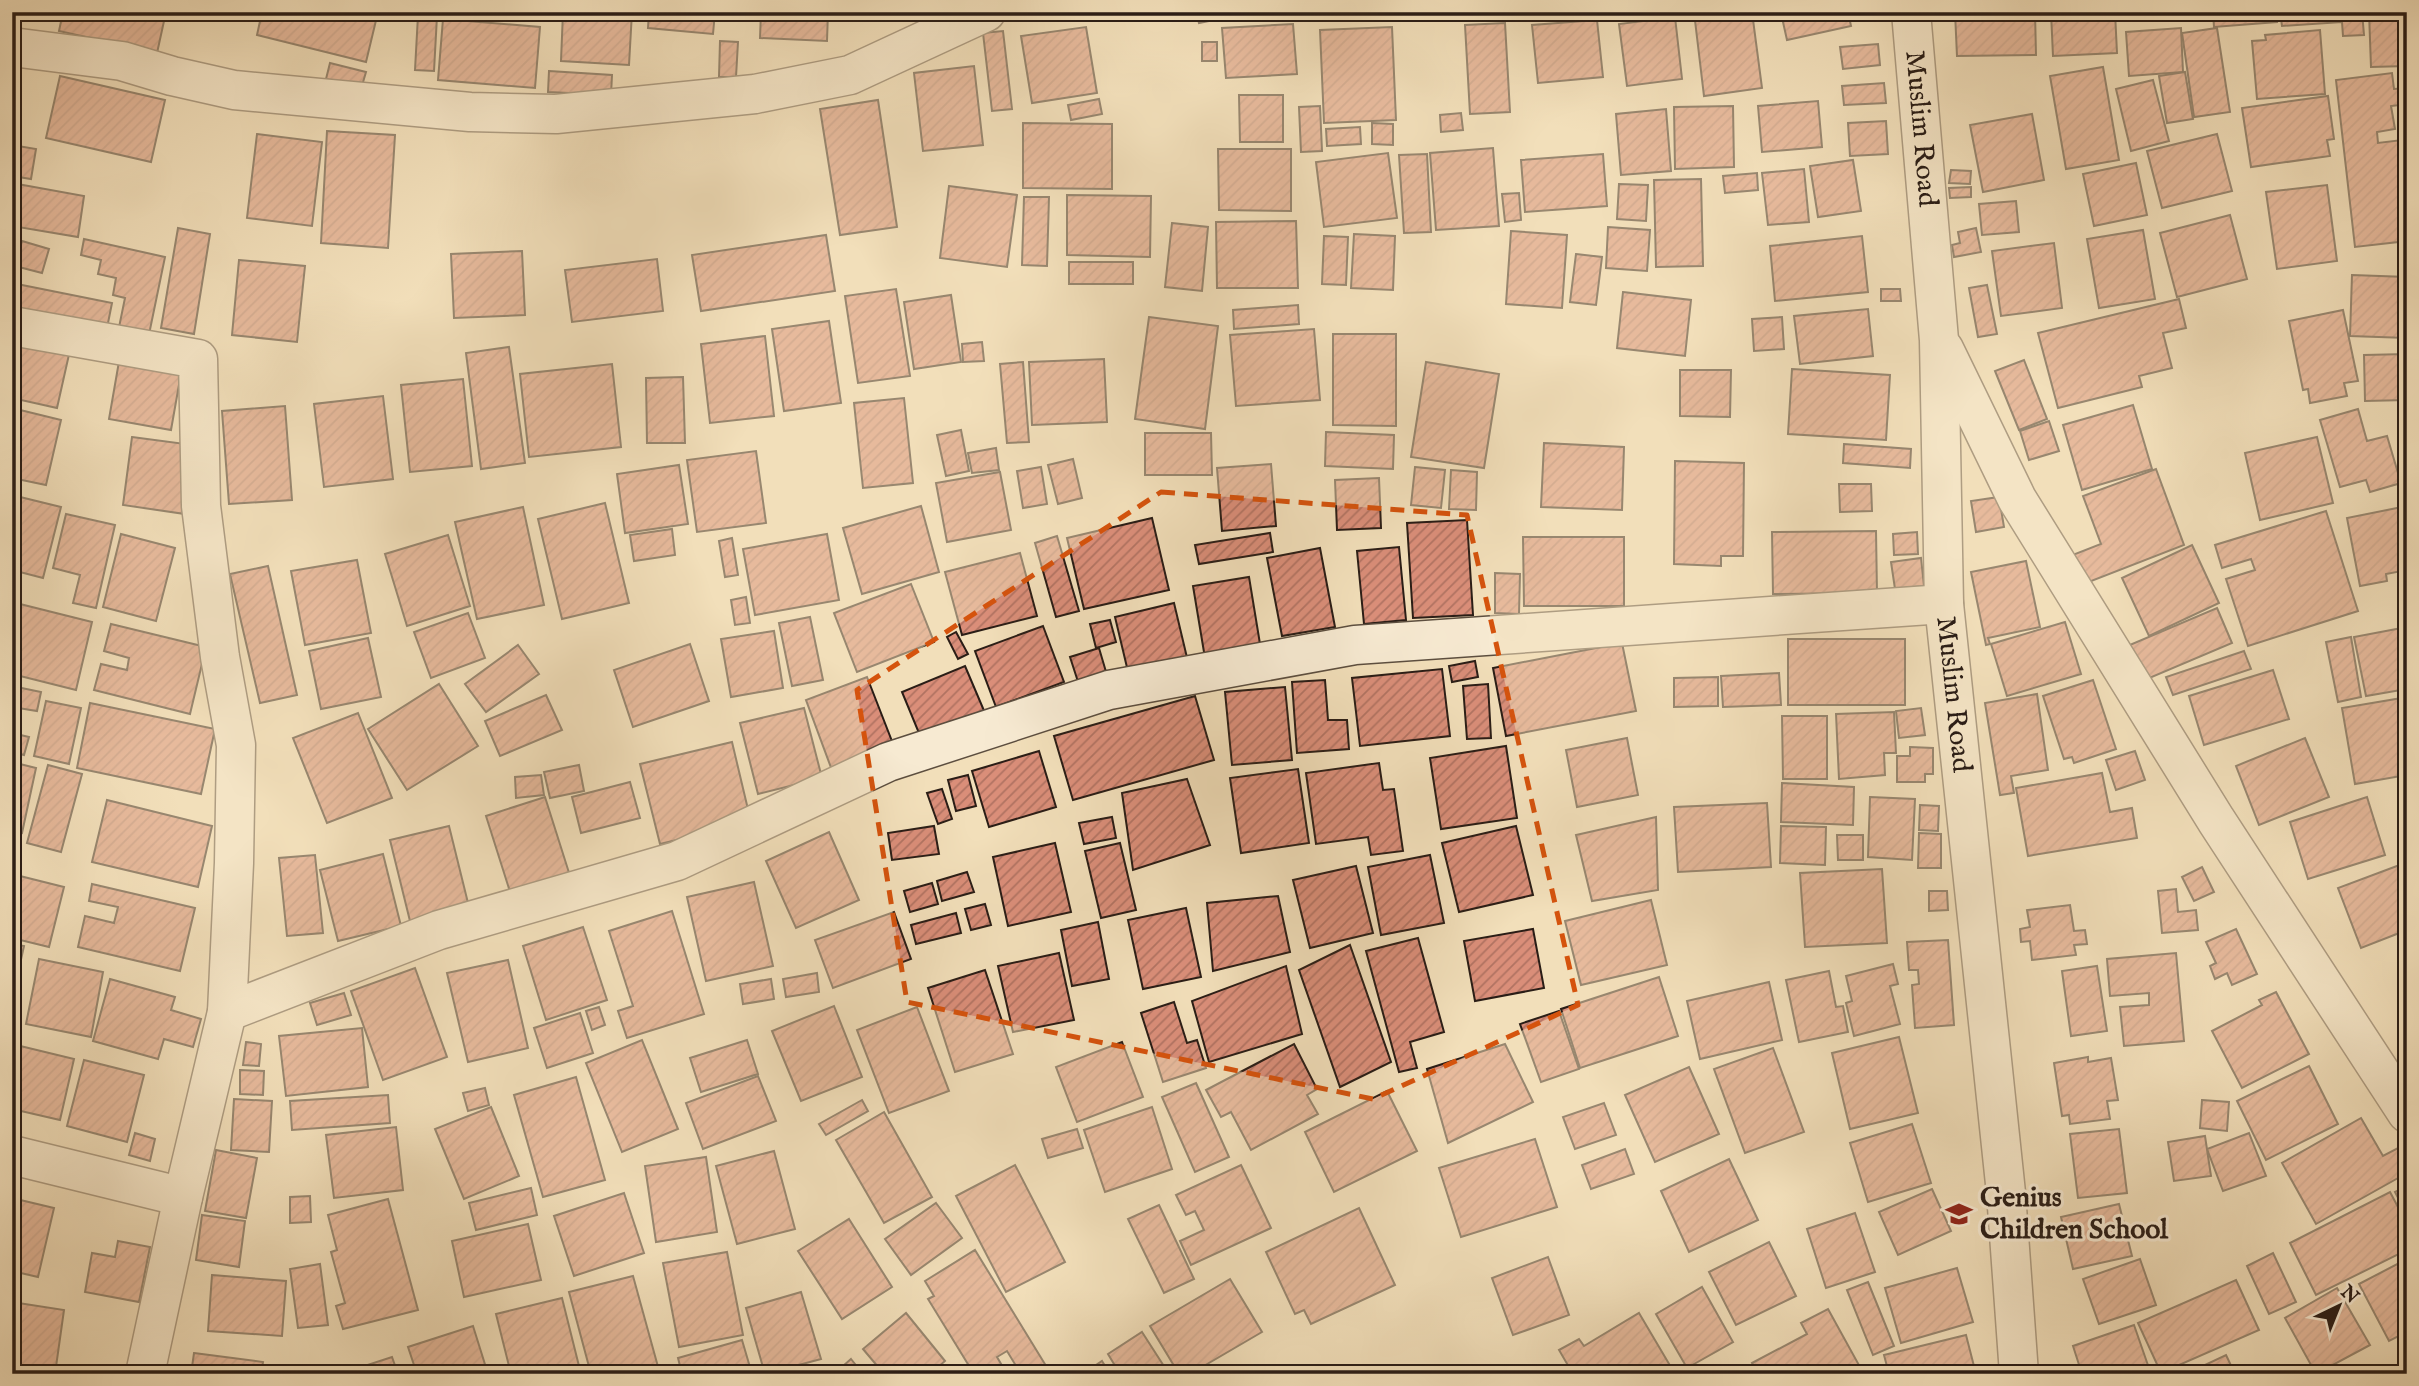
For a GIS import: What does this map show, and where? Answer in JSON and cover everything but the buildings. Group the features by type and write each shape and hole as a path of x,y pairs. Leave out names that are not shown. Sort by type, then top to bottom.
{"street":[{"path":"12,47 122,61 234,90 470,112 556,114 755,93 850,75 986,12"},
{"name":"Muslim Road","path":"1911,12 1939,340 1944,604 2006,1193 2019,1374"},
{"path":"12,326 198,359 201,506 220,657 236,745 227,1012 145,1374"},
{"path":"1939,340 2017,499 2216,820 2407,1113"},
{"path":"227,1012 439,930 677,860 888,762 1110,690 1355,645 1944,604"},
{"path":"12,1155 183,1197"}],"highlighted area":[{"path":"1161,492 1467,515 1578,1005 1373,1099 907,1002 857,690"}],"place":[{"name":"Genius Children School","path":"1959,1214"}]}
